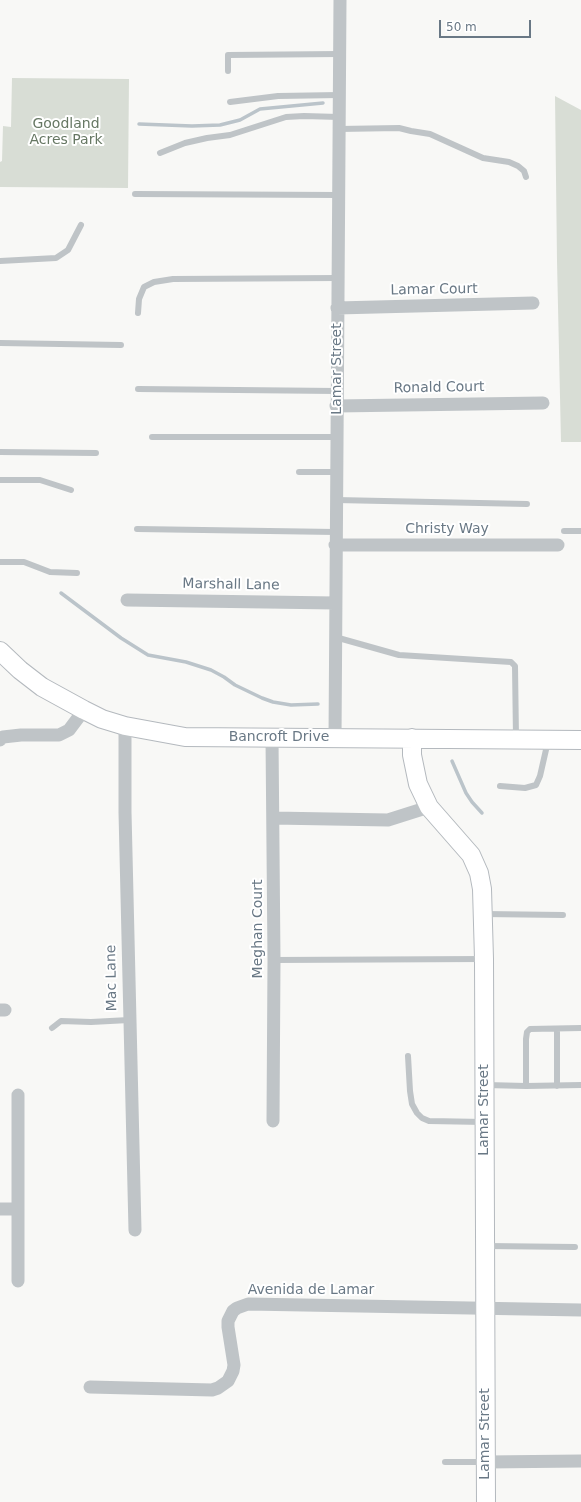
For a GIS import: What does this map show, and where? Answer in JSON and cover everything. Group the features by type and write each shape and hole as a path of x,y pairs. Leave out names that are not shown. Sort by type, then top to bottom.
{"street":[{"name":"Lamar Street","path":"335,738 335,538 340,0"},
{"name":"Lamar Court","path":"337,308 532,303"},
{"name":"Ronald Court","path":"336,406 543,403"},
{"name":"Christy Way","path":"335,538 558,545"},
{"name":"Marshall Lane","path":"127,600 335,603"},
{"name":"Bancroft Drive","path":"0,651 20,670 42,687 84,710 125,726 185,737 581,740"},
{"path":"0,740 4,737 21,734 58,735 68,730 84,710"},
{"name":"Mac Lane","path":"125,726 125,820 135,1230"},
{"name":"Meghan Court","path":"272,738 274,960 273,1121"},
{"name":"Lamar Street","path":"412,738 412,755 418,784 428,807 472,857 479,873 482,889 484,959 486,1502"},
{"path":"273,818 388,820 428,807"},
{"path":"18,1096 18,1280"},
{"path":"0,1209 18,1209"},
{"name":"Avenida de Lamar","path":"90,1387 212,1390 218,1388 228,1381 234,1365 228,1321 233,1311 248,1304 581,1310"},
{"path":"486,1462 581,1461"}],"lane":[{"path":"228,71 228,55 339,54"},
{"path":"230,102 278,96 339,96"},
{"path":"160,153 184,143 230,135 286,117 304,116 339,123 399,128 430,134 483,158 509,162 518,166 524,171 526,177"},
{"path":"135,194 338,195"},
{"path":"0,261 56,258 68,250 80,224"},
{"path":"138,313 139,299 144,287 154,282 173,279 337,278"},
{"path":"0,343 121,345"},
{"path":"138,389 336,391"},
{"path":"152,437 336,437"},
{"path":"0,452 96,453"},
{"path":"300,472 336,472"},
{"path":"0,480 40,480 71,490"},
{"path":"336,500 527,504"},
{"path":"137,529 335,538"},
{"path":"564,531 581,531"},
{"path":"0,562 24,562 50,572 77,573"},
{"path":"335,637 399,655 511,662 515,666 516,739"},
{"path":"500,786 525,788 536,785 540,776 548,739"},
{"path":"483,914 563,915"},
{"path":"274,960 484,959"},
{"path":"52,1028 61,1021 90,1022 129,1020"},
{"path":"526,1086 527,1032 530,1029 581,1028"},
{"path":"557,1029 557,1086"},
{"path":"408,1056 410,1091 412,1104 416,1113 429,1121 484,1122"},
{"path":"484,1085 581,1085"},
{"path":"485,1246 575,1247"},
{"path":"446,1462 486,1462"}],"green space":[{"name":"Goodland Acres Park","path":"12,78 129,79 128,188 0,187 0,162 2,161 3,126 11,127"},
{"path":"555,96 581,110 581,442 561,442"}],"waterway":[{"path":"139,124 192,126 220,125 240,120 260,109 323,103"},
{"path":"61,593 121,638 148,655 186,662 211,670 235,685 273,702 291,705 318,704"},
{"path":"452,761 466,793 482,813"}]}
